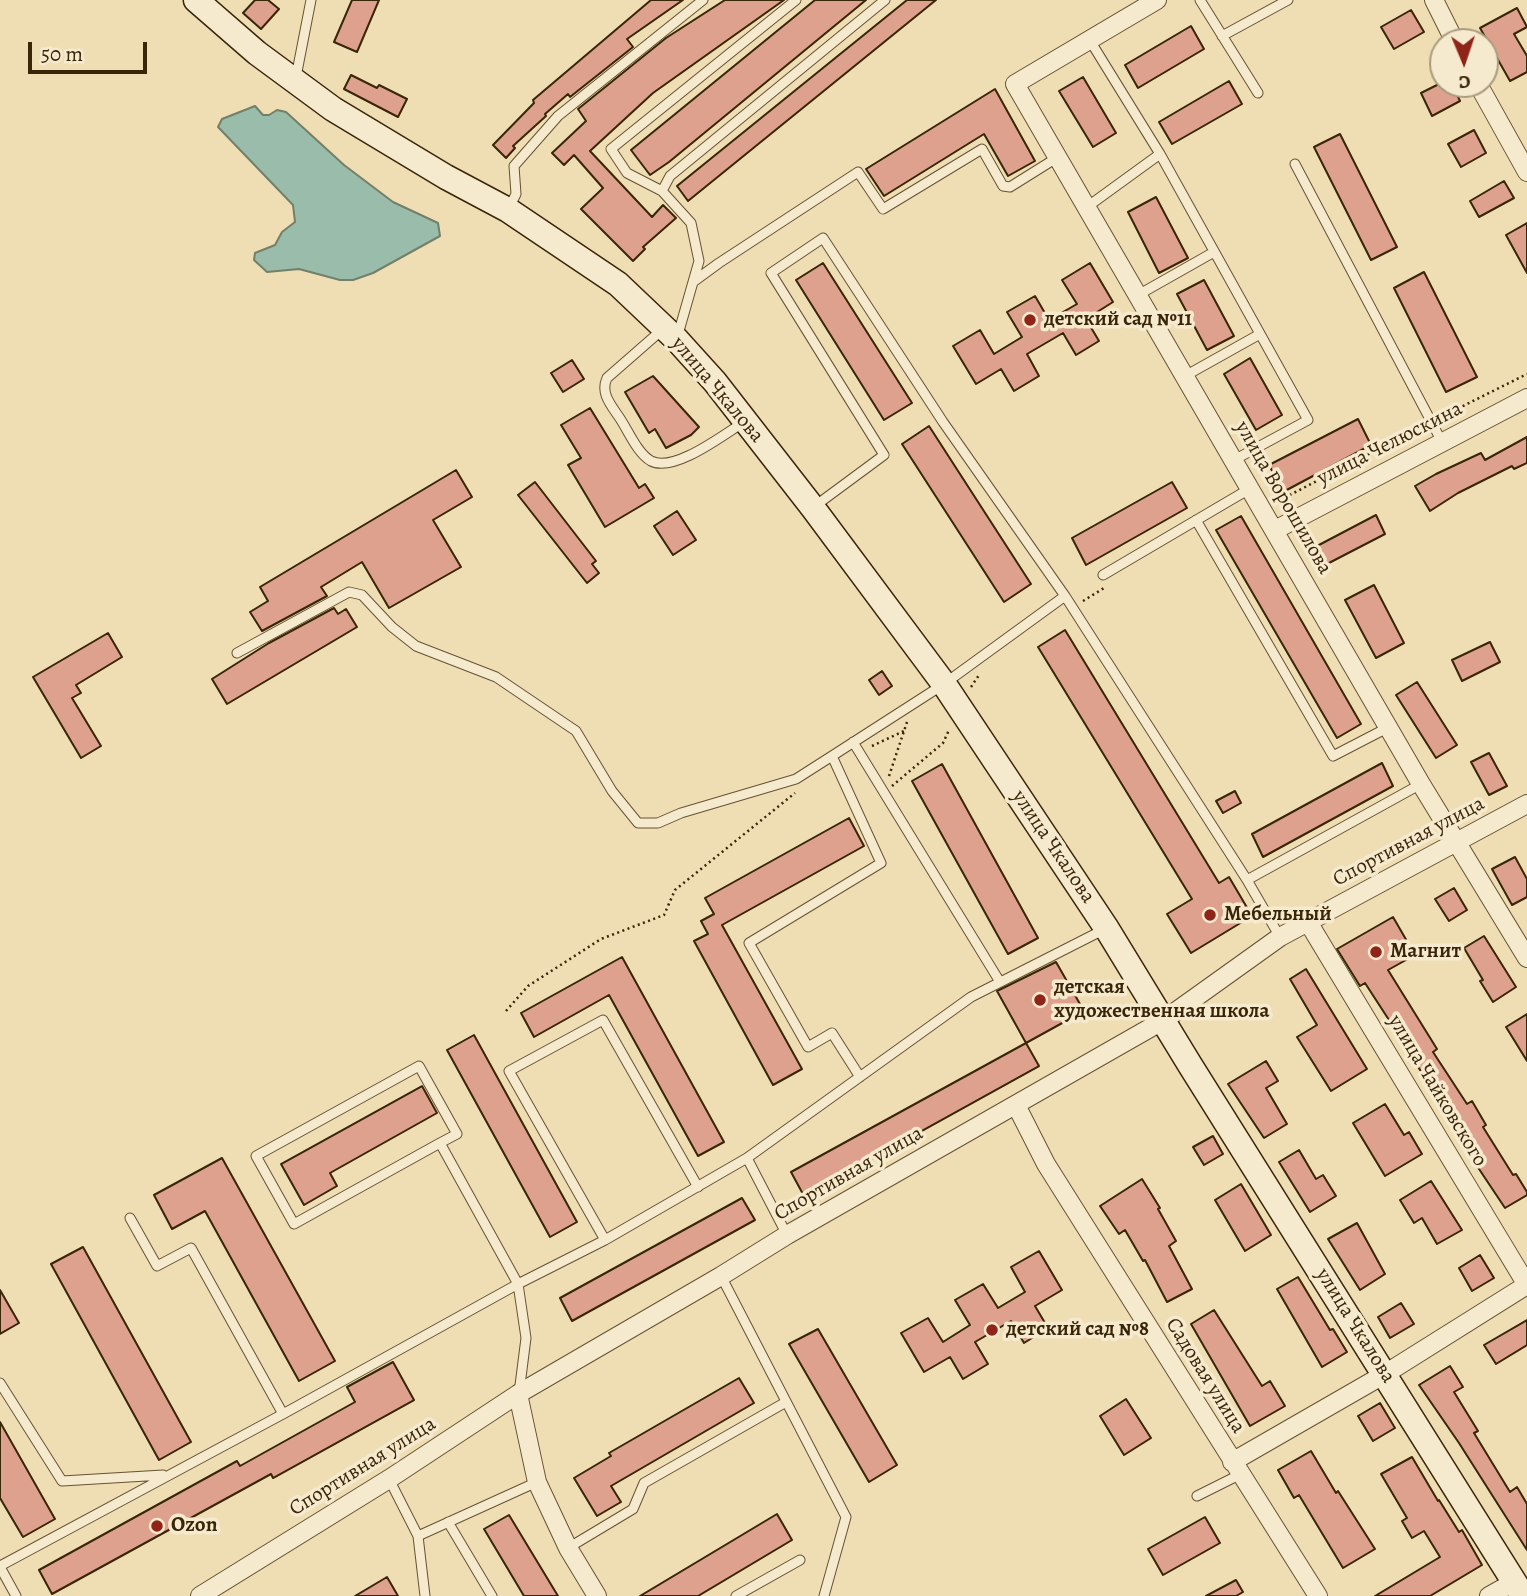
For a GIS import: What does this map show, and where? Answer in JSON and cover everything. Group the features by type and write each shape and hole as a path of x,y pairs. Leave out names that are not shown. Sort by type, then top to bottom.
{"street":[{"name":"улица Чкалова","path":"196,0 257,53 333,108 446,177 508,210 618,284 671,334 715,382 813,508 958,705 1107,929 1519,1589"},
{"path":"1089,39 1157,0"},
{"path":"1434,0 1448,28"},
{"name":"улица Ворошилова","path":"1089,39 1015,84 1255,495 1420,785 1527,958"},
{"path":"1486,98 1527,172"},
{"name":"улица Челюскина","path":"1275,530 1527,398"},
{"name":"Спортивная улица","path":"200,1596 389,1479 519,1394 787,1235 1164,1020 1280,937 1527,804"},
{"name":"улица Чайковского","path":"1308,922 1527,1285"},
{"name":"Садовая улица","path":"1016,1105 1046,1164 1318,1596"},
{"path":"1237,1468 1527,1285"},
{"path":"519,1394 537,1482 568,1548 597,1596"},
{"path":"1489,1596 1519,1589"}],"lane":[{"path":"296,82 311,0"},
{"path":"508,210 516,194 514,166 558,116 703,0"},
{"path":"745,421 680,460 667,464 652,461 643,453 609,402 604,384 607,378 671,334 699,261 691,223 662,191 627,173 611,149 796,0"},
{"path":"662,191 670,176 885,0"},
{"path":"1200,0 1258,93"},
{"path":"1222,36 1288,0"},
{"path":"1089,39 1160,154 1308,420 1234,460"},
{"path":"693,282 858,172 883,209 982,149 1003,186 1010,187 1058,157"},
{"path":"1087,207 1160,154"},
{"path":"1295,164 1442,442"},
{"path":"813,508 884,455 771,273 823,238 943,422 1065,596 1247,880 1280,937"},
{"path":"1138,295 1214,252"},
{"path":"1185,376 1260,334"},
{"path":"1103,575 1196,520 1255,495"},
{"path":"1196,520 1333,756 1389,727"},
{"path":"237,653 349,592 362,595 392,627 416,646 496,677 576,732 612,791 638,823 658,824 681,813 796,779 944,684 1065,596"},
{"path":"853,742 1000,982"},
{"path":"832,756 881,863 749,943 808,1047 832,1033 860,1077"},
{"path":"1247,880 1420,785"},
{"path":"16,1596 0,1566 518,1284 605,1240 747,1158 971,997 1107,929"},
{"path":"605,1240 509,1071 603,1020 698,1186"},
{"path":"419,1066 457,1134 440,1143 294,1224 256,1156 419,1066"},
{"path":"440,1143 518,1284 526,1338 519,1394"},
{"path":"747,1158 787,1235"},
{"path":"130,1218 157,1266 191,1248 283,1414"},
{"path":"721,1276 846,1517 824,1596"},
{"path":"0,1383 62,1481 168,1475"},
{"path":"568,1548 632,1509 644,1483 786,1402"},
{"path":"1197,1496 1237,1468"},
{"path":"389,1479 418,1536 425,1596"},
{"path":"418,1536 537,1482"},
{"path":"448,1522 492,1596"},
{"path":"736,1596 800,1560"}],"path":[{"path":"1255,495 1284,498 1527,374"},
{"path":"884,792 913,704"},
{"path":"884,792 943,743 958,705"},
{"path":"860,753 904,731"},
{"path":"506,1011 528,986 592,945 664,915 675,890 803,788"}],"shaded area":[{"path":"255,106 263,115 277,110 286,112 344,165 393,202 438,223 440,236 373,273 353,280 340,280 299,269 267,272 254,260 255,253 275,245 282,232 295,222 293,205 218,127 222,119"}],"building":[{"path":"255,0 268,0 279,9 261,29 243,13"},
{"path":"352,0 379,0 357,52 334,42"},
{"path":"651,0 683,0 627,39 633,47 545,114 546,116 513,146 515,148 506,158 493,145 534,103 533,100"},
{"path":"725,0 784,0 653,93 590,151 652,217 663,205 676,218 643,247 645,249 633,261 581,209 603,188 574,155 564,165 552,153 586,121 578,109 666,38"},
{"path":"815,0 866,0 650,175 631,150"},
{"path":"907,0 936,0 688,201 677,186"},
{"path":"1517,8 1527,27 1514,34 1527,56 1527,72 1510,81 1499,62 1499,28 1480,28"},
{"path":"1411,10 1424,32 1394,49 1381,27"},
{"path":"1191,26 1204,49 1138,88 1125,65"},
{"path":"351,75 407,99 398,117 344,89"},
{"path":"1083,77 1116,133 1093,147 1059,91"},
{"path":"1229,81 1242,104 1172,144 1159,122"},
{"path":"995,89 1035,161 1008,176 984,134 884,196 866,169"},
{"path":"1429,89 1429,98 1459,98 1460,101 1432,116 1421,93"},
{"path":"1474,130 1486,153 1461,167 1448,144"},
{"path":"1340,134 1397,247 1371,260 1314,147"},
{"path":"1504,181 1514,198 1479,217 1470,201"},
{"path":"1156,197 1188,258 1159,273 1128,212"},
{"path":"1527,223 1527,273 1506,235"},
{"path":"823,263 912,403 884,420 796,280"},
{"path":"1090,263 1113,302 1086,319 1099,341 1076,355 1063,333 1027,354 1039,376 1014,391 1001,369 976,384 953,346 980,330 994,354 1022,337 1007,312 1035,296 1049,320 1077,304 1062,280"},
{"path":"1424,272 1477,377 1446,392 1394,288"},
{"path":"1204,280 1234,336 1207,350 1177,294"},
{"path":"1250,358 1282,415 1256,430 1224,374"},
{"path":"572,360 584,379 563,392 551,373"},
{"path":"653,376 699,427 691,435 666,448 655,429 649,433 625,392"},
{"path":"590,408 639,488 645,484 654,498 605,527 568,465 581,458 561,425"},
{"path":"1358,419 1371,445 1283,492 1269,465"},
{"path":"929,426 1031,584 1004,602 902,444"},
{"path":"1527,437 1527,463 1514,469 1512,466 1458,493 1430,511 1415,486 1481,453 1485,460"},
{"path":"456,470 472,497 433,520 461,567 389,608 362,562 321,587 327,596 262,631 250,612 268,601 260,587"},
{"path":"535,482 596,561 592,564 599,573 587,583 518,495"},
{"path":"1172,482 1187,508 1086,565 1072,538"},
{"path":"677,511 696,540 673,555 654,526"},
{"path":"1376,515 1385,534 1327,564 1317,546"},
{"path":"1241,516 1361,724 1337,738 1216,530"},
{"path":"1374,585 1404,643 1376,658 1345,600"},
{"path":"334,608 338,614 346,609 357,627 227,704 212,679 269,643"},
{"path":"1065,630 1219,883 1229,877 1252,916 1191,953 1167,914 1192,899 1038,647"},
{"path":"108,633 122,657 76,685 81,693 72,698 101,746 81,758 33,677"},
{"path":"1490,642 1500,662 1462,681 1452,660"},
{"path":"882,671 892,686 879,695 869,680"},
{"path":"1417,682 1457,745 1436,758 1396,695"},
{"path":"1489,753 1507,786 1489,795 1471,762"},
{"path":"1382,763 1393,786 1263,857 1252,834"},
{"path":"942,764 1038,938 1008,954 912,781"},
{"path":"1235,791 1241,803 1223,813 1216,801"},
{"path":"849,818 864,846 722,925 802,1069 773,1085 694,941 708,934 701,921 714,914 705,898"},
{"path":"1515,857 1527,879 1527,897 1512,905 1492,869"},
{"path":"1454,888 1467,910 1449,921 1435,899"},
{"path":"1393,917 1415,955 1388,970 1437,1049 1433,1052 1467,1104 1472,1101 1486,1125 1483,1127 1527,1192 1527,1195 1505,1208 1365,983 1360,986 1337,949"},
{"path":"1484,936 1516,987 1493,1002 1464,948"},
{"path":"622,957 724,1142 698,1156 609,995 534,1037 521,1013"},
{"name":"детская художественная школа","path":"1056,962 1084,1011 1026,1043 997,991"},
{"path":"1306,969 1367,1069 1331,1091 1297,1037 1317,1025 1290,979"},
{"path":"1527,1014 1527,1061 1506,1027"},
{"path":"474,1035 577,1222 550,1237 447,1050"},
{"path":"1026,1043 1039,1066 804,1196 791,1172"},
{"path":"1266,1061 1278,1081 1266,1088 1287,1124 1264,1138 1228,1084"},
{"path":"422,1086 437,1113 330,1173 337,1186 304,1205 281,1164"},
{"path":"1385,1104 1404,1135 1409,1132 1422,1154 1385,1176 1353,1123"},
{"path":"1213,1136 1223,1154 1204,1165 1193,1147"},
{"path":"1299,1150 1316,1179 1323,1175 1336,1196 1310,1212 1279,1162"},
{"path":"222,1158 335,1361 299,1381 205,1211 172,1229 154,1195"},
{"path":"1142,1179 1176,1241 1169,1246 1192,1289 1167,1302 1145,1260 1143,1261 1125,1230 1119,1234 1100,1206"},
{"path":"1431,1181 1462,1230 1437,1244 1422,1218 1414,1223 1400,1200"},
{"path":"1241,1184 1271,1235 1245,1251 1215,1200"},
{"path":"742,1198 755,1220 572,1321 560,1298"},
{"path":"1357,1223 1385,1274 1360,1290 1328,1239"},
{"path":"83,1247 191,1442 159,1460 51,1264"},
{"path":"1039,1251 1062,1290 1035,1306 1048,1328 1024,1343 1011,1321 975,1342 988,1364 963,1379 950,1357 924,1372 901,1333 928,1318 943,1342 970,1325 955,1300 983,1284 998,1308 1025,1292 1011,1267"},
{"path":"1480,1255 1494,1278 1472,1291 1459,1268"},
{"path":"1298,1277 1330,1330 1333,1329 1347,1352 1322,1367 1277,1289"},
{"path":"0,1290 19,1323 0,1334"},
{"path":"1401,1303 1414,1324 1390,1338 1378,1317"},
{"path":"1214,1310 1262,1386 1270,1381 1285,1406 1250,1426 1191,1324"},
{"path":"1527,1320 1527,1345 1496,1364 1484,1345"},
{"path":"818,1329 897,1465 869,1482 789,1344"},
{"path":"393,1362 414,1400 273,1478 271,1474 52,1594 39,1570 237,1461 240,1466 355,1402 347,1387"},
{"path":"1450,1366 1463,1387 1454,1392 1478,1431 1474,1433 1510,1492 1517,1487 1527,1504 1527,1550 1419,1385"},
{"path":"739,1378 754,1403 611,1486 621,1502 597,1516 574,1478 611,1456 609,1453"},
{"path":"1126,1399 1151,1438 1124,1455 1100,1416"},
{"path":"1380,1403 1395,1428 1373,1441 1358,1416"},
{"path":"0,1422 55,1519 23,1537 0,1498"},
{"path":"1311,1451 1375,1549 1343,1568 1299,1495 1294,1498 1278,1470"},
{"path":"1412,1457 1459,1532 1462,1530 1482,1565 1430,1596 1375,1596 1440,1557 1424,1531 1412,1538 1402,1521 1407,1518 1381,1474"},
{"path":"777,1514 792,1540 698,1596 640,1596"},
{"path":"509,1515 558,1596 524,1596 484,1529"},
{"path":"1205,1517 1220,1543 1163,1575 1148,1549"},
{"path":"387,1577 398,1596 355,1596"},
{"path":"1236,1580 1243,1592 1236,1596 1206,1596"}],"place":[{"name":"детский сад №11","path":"1030,320"},
{"name":"Мебельный","path":"1210,915"},
{"name":"Магнит","path":"1376,952"},
{"name":"детская художественная школа","path":"1040,1000"},
{"name":"детский сад №8","path":"992,1330"},
{"name":"Ozon","path":"157,1526"}]}
